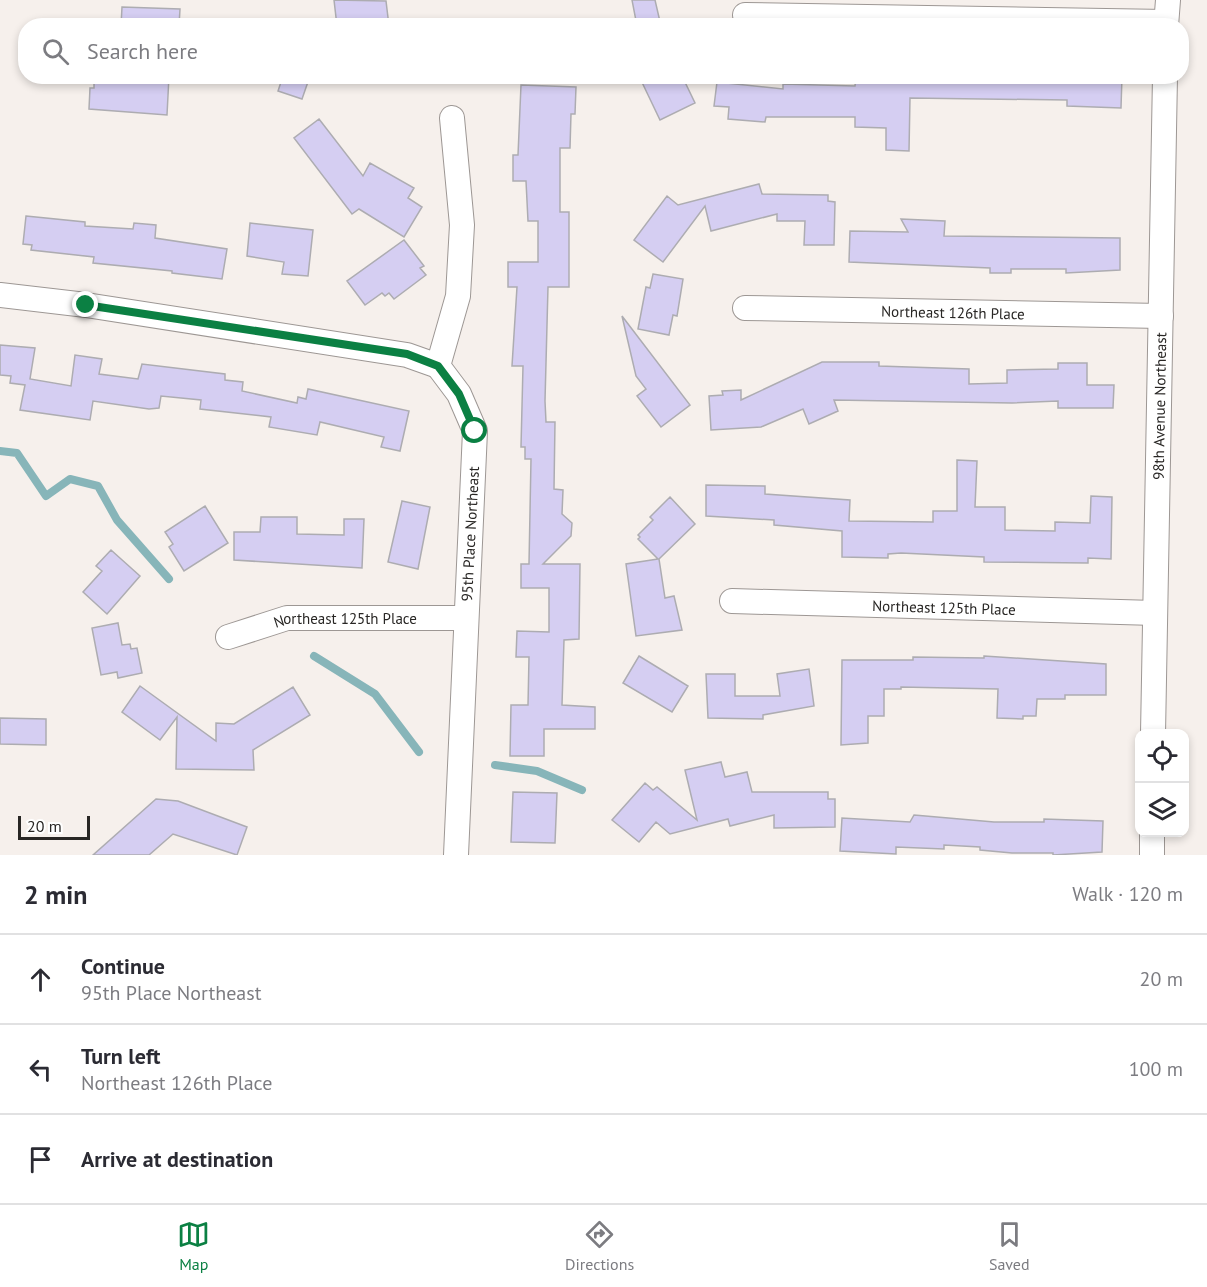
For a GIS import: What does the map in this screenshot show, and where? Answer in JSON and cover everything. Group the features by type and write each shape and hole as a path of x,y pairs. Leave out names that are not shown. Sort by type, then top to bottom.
{"street":[{"path":"745,15 1167,16"},
{"name":"98th Avenue Northeast","path":"1154,729 1165,84"},
{"path":"0,295 86,305 407,354 438,366 458,296 459,284 462,225 452,118"},
{"name":"Northeast 126th Place","path":"745,308 1161,316"},
{"name":"95th Place Northeast","path":"438,366 459,394 475,431 456,855"},
{"name":"Northeast 125th Place","path":"732,601 1155,613"},
{"name":"Northeast 125th Place","path":"228,637 287,618 466,618"},
{"path":"1152,837 1152,855"}],"building":[{"path":"334,0 386,1 388,18 336,18"},
{"path":"632,0 655,0 659,18 635,18"},
{"path":"122,7 180,9 179,18 121,18"},
{"path":"94,84 169,84 167,115 89,109 90,88 94,88"},
{"path":"280,84 307,84 302,99 278,91"},
{"path":"643,84 686,84 695,103 660,120"},
{"path":"717,84 783,89 783,84 855,86 855,84 1122,84 1121,108 1067,106 1067,100 910,98 909,151 886,150 886,128 855,127 855,117 766,117 765,122 728,119 729,107 714,106"},
{"path":"521,85 576,87 575,114 571,114 570,148 560,148 560,212 569,212 569,287 548,287 545,401 546,422 555,422 554,489 563,490 562,514 572,523 571,536 543,564 580,564 579,639 564,640 562,705 595,707 595,729 544,729 544,756 510,756 511,705 528,705 529,657 516,657 517,631 549,632 549,588 521,588 521,564 529,564 531,459 525,459 525,447 521,447 523,366 512,366 517,287 508,287 508,262 538,262 538,221 528,221 526,181 513,181 513,155 518,155"},
{"path":"319,119 363,176 370,163 414,188 408,198 422,207 404,237 359,209 352,214 294,138"},
{"path":"759,184 762,194 828,195 828,201 835,202 834,245 804,245 805,221 777,221 777,214 711,231 705,206 663,262 634,240 667,196 678,205"},
{"path":"26,216 85,222 85,226 133,229 134,223 156,225 155,238 227,249 222,279 93,263 94,257 31,250 32,245 23,244"},
{"path":"901,219 945,221 944,236 1120,238 1120,270 1066,273 1066,269 1011,269 1011,273 990,273 990,268 849,262 850,231 908,232"},
{"path":"250,223 313,230 308,276 282,274 284,262 247,256"},
{"path":"404,240 424,266 420,268 426,275 394,299 389,293 385,296 382,293 365,305 347,281"},
{"path":"653,274 683,279 677,316 673,315 669,335 638,329 646,287 650,288"},
{"path":"622,316 690,405 661,427 637,396 646,389 636,376"},
{"path":"0,345 35,348 30,379 71,386 75,355 102,359 99,374 138,379 142,364 225,374 225,380 243,382 242,391 297,403 298,397 306,399 308,389 409,411 400,451 381,447 384,437 320,422 317,435 269,427 271,417 200,409 201,400 161,396 159,408 149,409 93,401 90,420 20,410 25,385 10,383 11,376 0,375"},
{"path":"822,362 879,362 879,366 969,369 969,384 1007,383 1007,370 1058,369 1058,363 1087,363 1087,385 1114,385 1113,408 1058,408 1058,401 1012,403 834,400 838,411 809,424 803,409 761,427 711,430 709,396 723,395 722,391 741,390 741,400"},
{"path":"957,460 977,461 975,507 1005,507 1005,530 1055,531 1055,522 1090,523 1091,496 1112,497 1111,559 1088,558 1088,563 984,562 984,557 901,553 888,554 888,558 842,557 842,531 774,525 774,520 706,516 706,485 765,486 765,494 850,500 849,521 933,522 933,511 957,511"},
{"path":"670,497 695,524 659,559 665,598 674,596 682,630 636,636 626,564 658,559 638,539 640,537 638,535 653,520 650,517"},
{"path":"402,501 430,507 418,569 388,562"},
{"path":"205,506 228,543 184,571 169,547 173,544 165,532"},
{"path":"261,517 297,517 297,534 344,535 344,519 364,519 362,568 234,560 234,532 260,532"},
{"path":"111,550 140,576 107,614 83,592 102,571 96,566"},
{"path":"118,623 122,645 130,644 131,649 137,648 142,673 118,678 117,672 101,675 92,628"},
{"path":"639,656 688,686 672,712 623,683"},
{"path":"984,656 1106,664 1106,695 1065,695 1065,699 1037,699 1036,716 1023,716 1023,719 997,718 998,689 901,687 901,689 884,689 884,716 868,716 868,743 841,745 842,660 913,660 913,657 984,658"},
{"path":"809,669 814,706 763,715 763,719 708,718 706,674 735,674 735,696 780,696 777,674"},
{"path":"140,686 216,741 216,723 234,724 293,687 310,715 253,750 254,770 176,769 177,717 160,740 122,712"},
{"path":"0,718 46,719 46,745 0,744"},
{"path":"721,762 725,777 747,772 752,792 828,792 828,799 835,799 835,827 774,828 774,815 730,826 728,819 670,834 656,822 639,842 612,820 645,783 653,790 657,787 697,820 685,770"},
{"path":"513,792 557,793 555,843 511,842"},
{"path":"156,799 178,801 247,827 237,855 173,834 149,855 93,855"},
{"path":"914,815 994,822 1044,822 1044,819 1103,821 1102,852 1053,855 1053,853 1012,853 980,850 980,847 944,845 944,849 896,847 896,854 840,851 842,818 910,822"}],"waterway":[{"path":"0,451 17,453 46,496 70,479 98,486 117,520 169,579"},
{"path":"314,656 375,694 419,752"},
{"path":"495,765 537,771 582,790"}],"route":[{"path":"86,305 407,354 438,366 459,394 475,431"}]}
